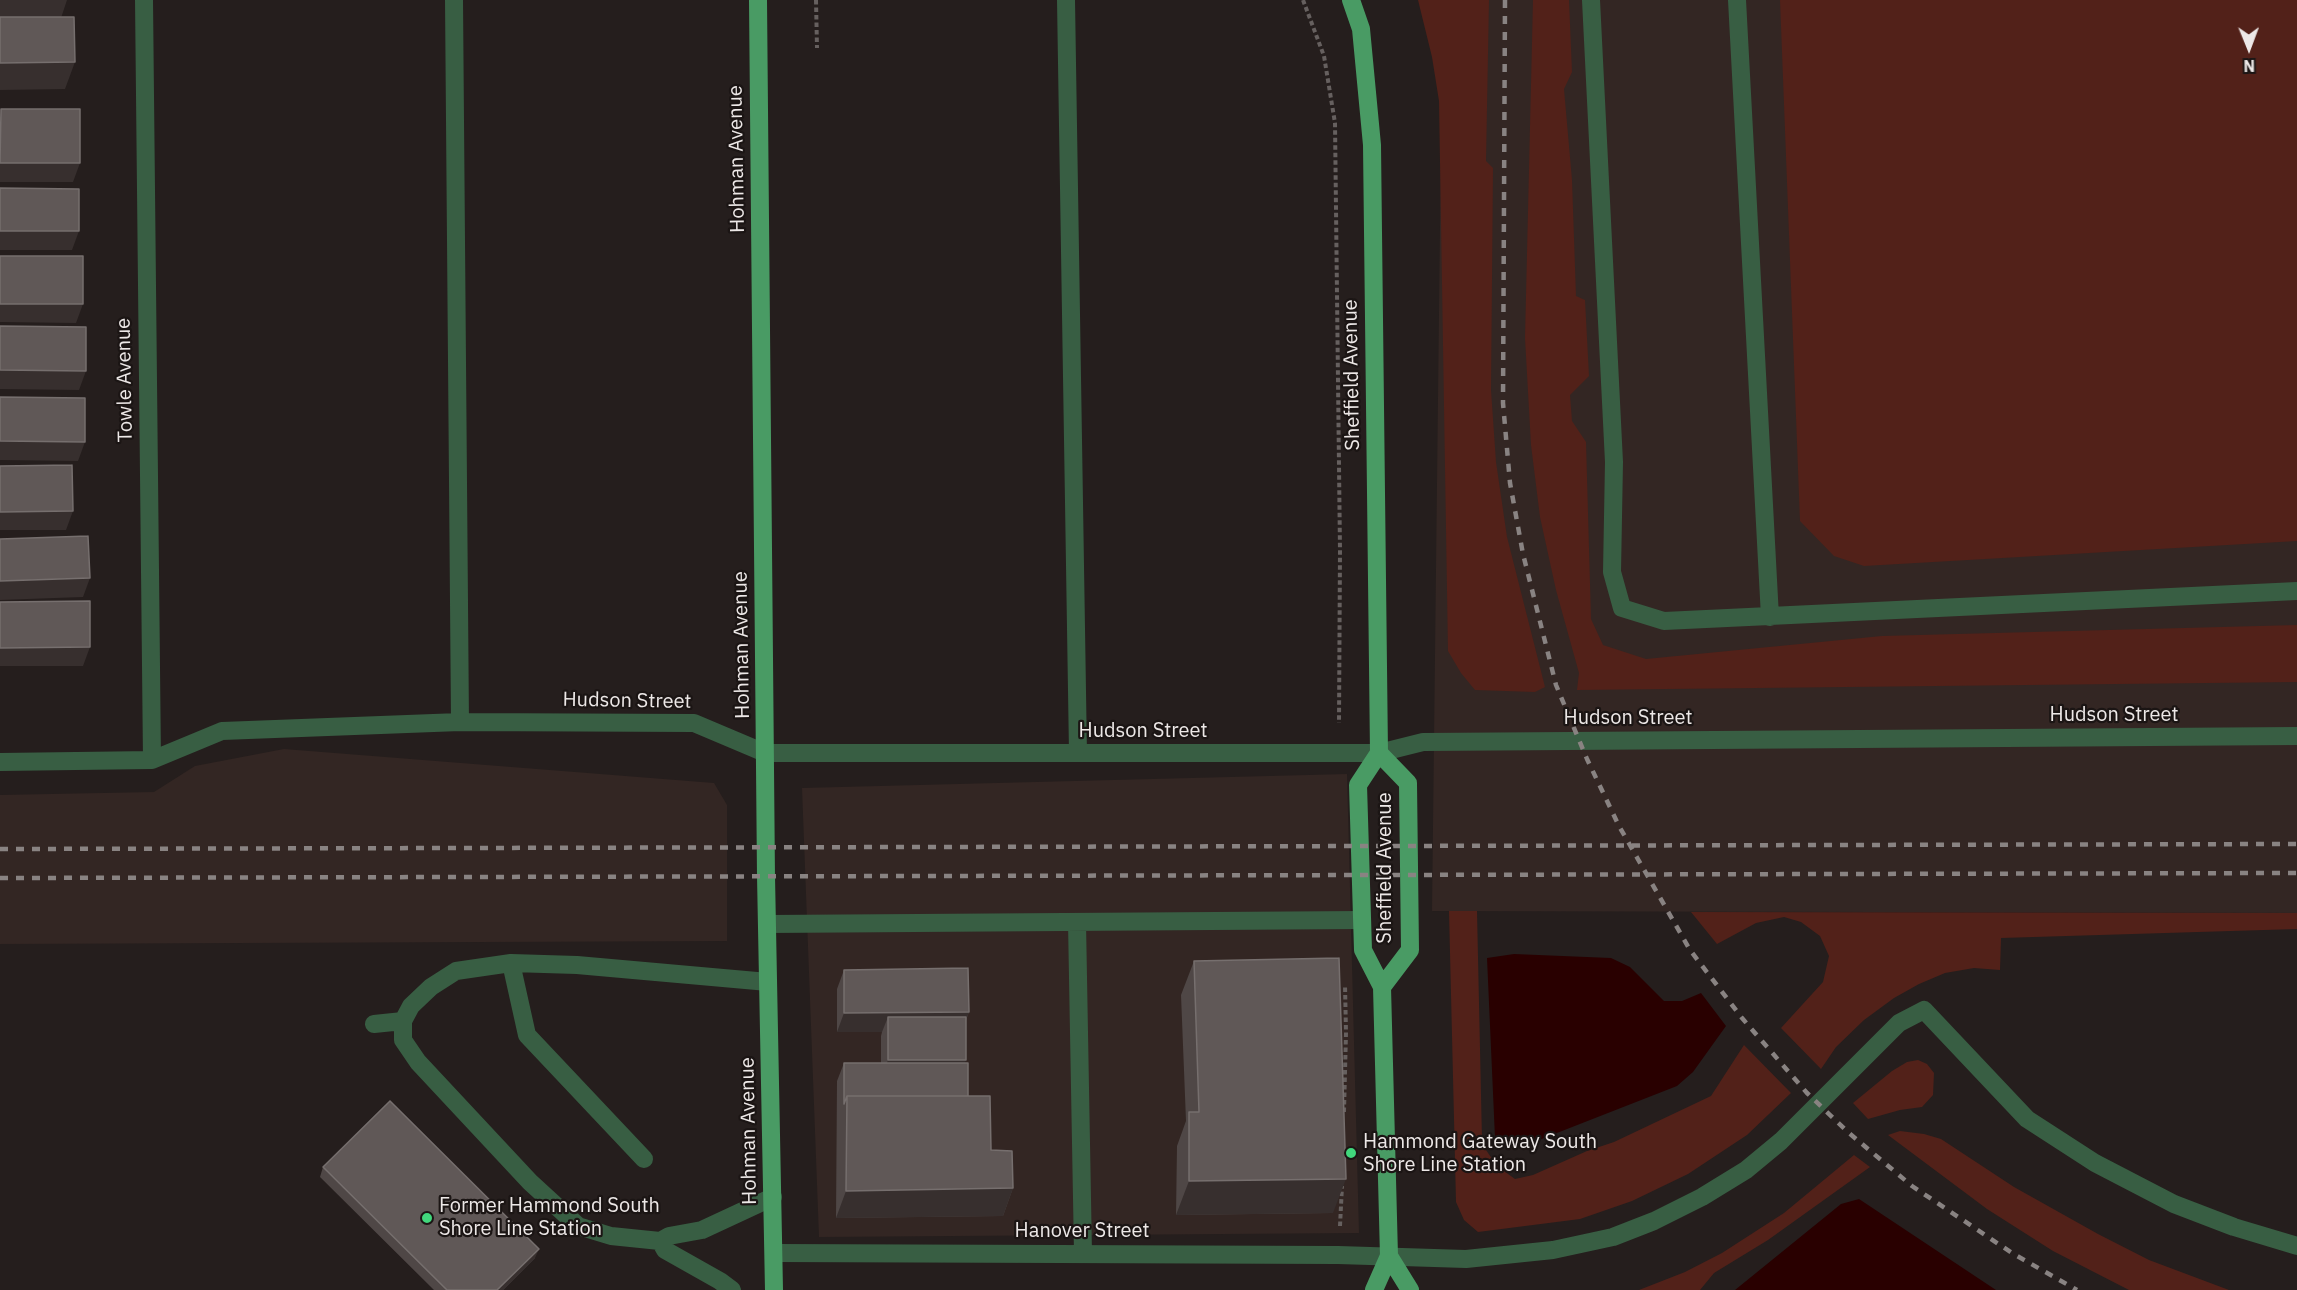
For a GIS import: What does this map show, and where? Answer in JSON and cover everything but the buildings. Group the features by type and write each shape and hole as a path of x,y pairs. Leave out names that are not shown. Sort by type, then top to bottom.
{"main road":[{"name":"Hohman Avenue","path":"758,0 767,924 774,1290"},
{"name":"Sheffield Avenue","path":"1351,0 1361,29 1372,145 1379,753 1358,785 1363,950 1382,987 1389,1256 1374,1290"},
{"name":"Sheffield Avenue","path":"1379,753 1408,783 1410,918 1410,950 1382,987"},
{"path":"1389,1256 1410,1290"}],"street":[{"name":"Towle Avenue","path":"144,0 152,760"},
{"path":"454,0 460,722"},
{"path":"1066,0 1078,753"},
{"path":"1590,0 1614,462 1612,572 1622,608 1664,621 2297,591"},
{"path":"1737,0 1770,617"},
{"name":"Hudson Street","path":"0,762 152,760 222,731 460,722 694,723 765,753 1379,753 1423,742 2297,736"},
{"path":"767,924 1362,920"},
{"path":"1077,922 1083,1254"},
{"path":"768,982 577,965 511,963 456,971 430,987 411,1006 403,1021 403,1040 418,1062 530,1182 578,1226 611,1236 660,1241 669,1236 702,1230 772,1197"},
{"path":"511,963 527,1035 644,1159"},
{"name":"Hanover Street","path":"774,1253 1389,1256 1466,1259 1553,1250 1613,1237 1654,1221 1702,1197 1746,1170 1781,1141 1899,1023 1924,1010 2027,1119 2094,1163 2174,1204 2234,1227 2297,1246"},
{"path":"374,1024 403,1021"},
{"path":"660,1241 665,1250 732,1290"}],"path":[{"path":"816,0 817,48"},
{"path":"1303,0 1324,56 1335,123 1340,551 1339,724"},
{"path":"1344,976 1346,1032 1344,1116"},
{"path":"1340,1225 1342,1175"}],"shaded area":[{"path":"1418,0 1489,0 1486,161 1493,168 1491,390 1496,462 1507,537 1545,687 1535,692 1475,690 1461,673 1448,651 1439,101 1432,57"},
{"path":"1436,0 2297,0 2297,913 1432,911 1441,140"},
{"path":"1533,0 1569,0 1572,72 1564,89 1572,180 1576,296 1585,300 1589,376 1570,395 1572,421 1586,442 1591,619 1603,645 1646,659 1882,636 2297,625 2297,682 1577,690 1579,673 1556,590 1540,517 1531,445 1525,338"},
{"path":"1780,0 2297,0 2297,541 1864,566 1834,556 1800,521"},
{"path":"284,749 714,783 727,805 727,941 0,944 0,795 154,792 195,766"},
{"path":"1347,774 1359,1233 819,1237 802,788"},
{"path":"1449,911 1477,911 1482,1140 1497,1166 1515,1179 1533,1175 1587,1151 1614,1142 1711,1096 1744,1045 1791,1093 1747,1135 1688,1174 1632,1201 1580,1219 1478,1232 1464,1220 1456,1202"},
{"path":"1691,912 2297,913 2297,929 2001,938 2000,970 1974,968 1945,973 1919,984 1894,998 1864,1020 1836,1047 1821,1069 1781,1028 1823,982 1829,956 1820,936 1801,922 1784,917 1756,923 1717,944"},
{"path":"1514,954 1611,958 1630,967 1664,1001 1682,1001 1701,993 1726,1026 1693,1072 1677,1086 1539,1140 1505,1147 1495,1138 1487,958"},
{"path":"1918,1060 1927,1064 1934,1073 1933,1095 1922,1107 1900,1110 1868,1119 1853,1103 1892,1071 1907,1062"},
{"path":"1900,1131 1941,1139 2014,1187 2098,1234 2149,1260 2229,1290 2129,1290 2053,1251 1987,1209 1888,1135"},
{"path":"1854,1155 1870,1167 1768,1240 1714,1273 1700,1290 1639,1290 1685,1272 1722,1253 1784,1213"},
{"path":"1859,1199 1996,1290 1735,1290 1841,1204"}],"railway":[{"path":"1505,0 1503,403 1510,483 1523,554 1556,685 1587,759 1619,826 1690,950 1742,1018 1807,1093 1849,1133 1912,1186 2012,1253 2077,1290"},
{"path":"0,849 2297,844"},
{"path":"0,878 2297,873"}],"place":[{"name":"Hammond Gateway South Shore Line Station","path":"1351,1153"},
{"name":"Former Hammond South Shore Line Station","path":"427,1218"}]}
